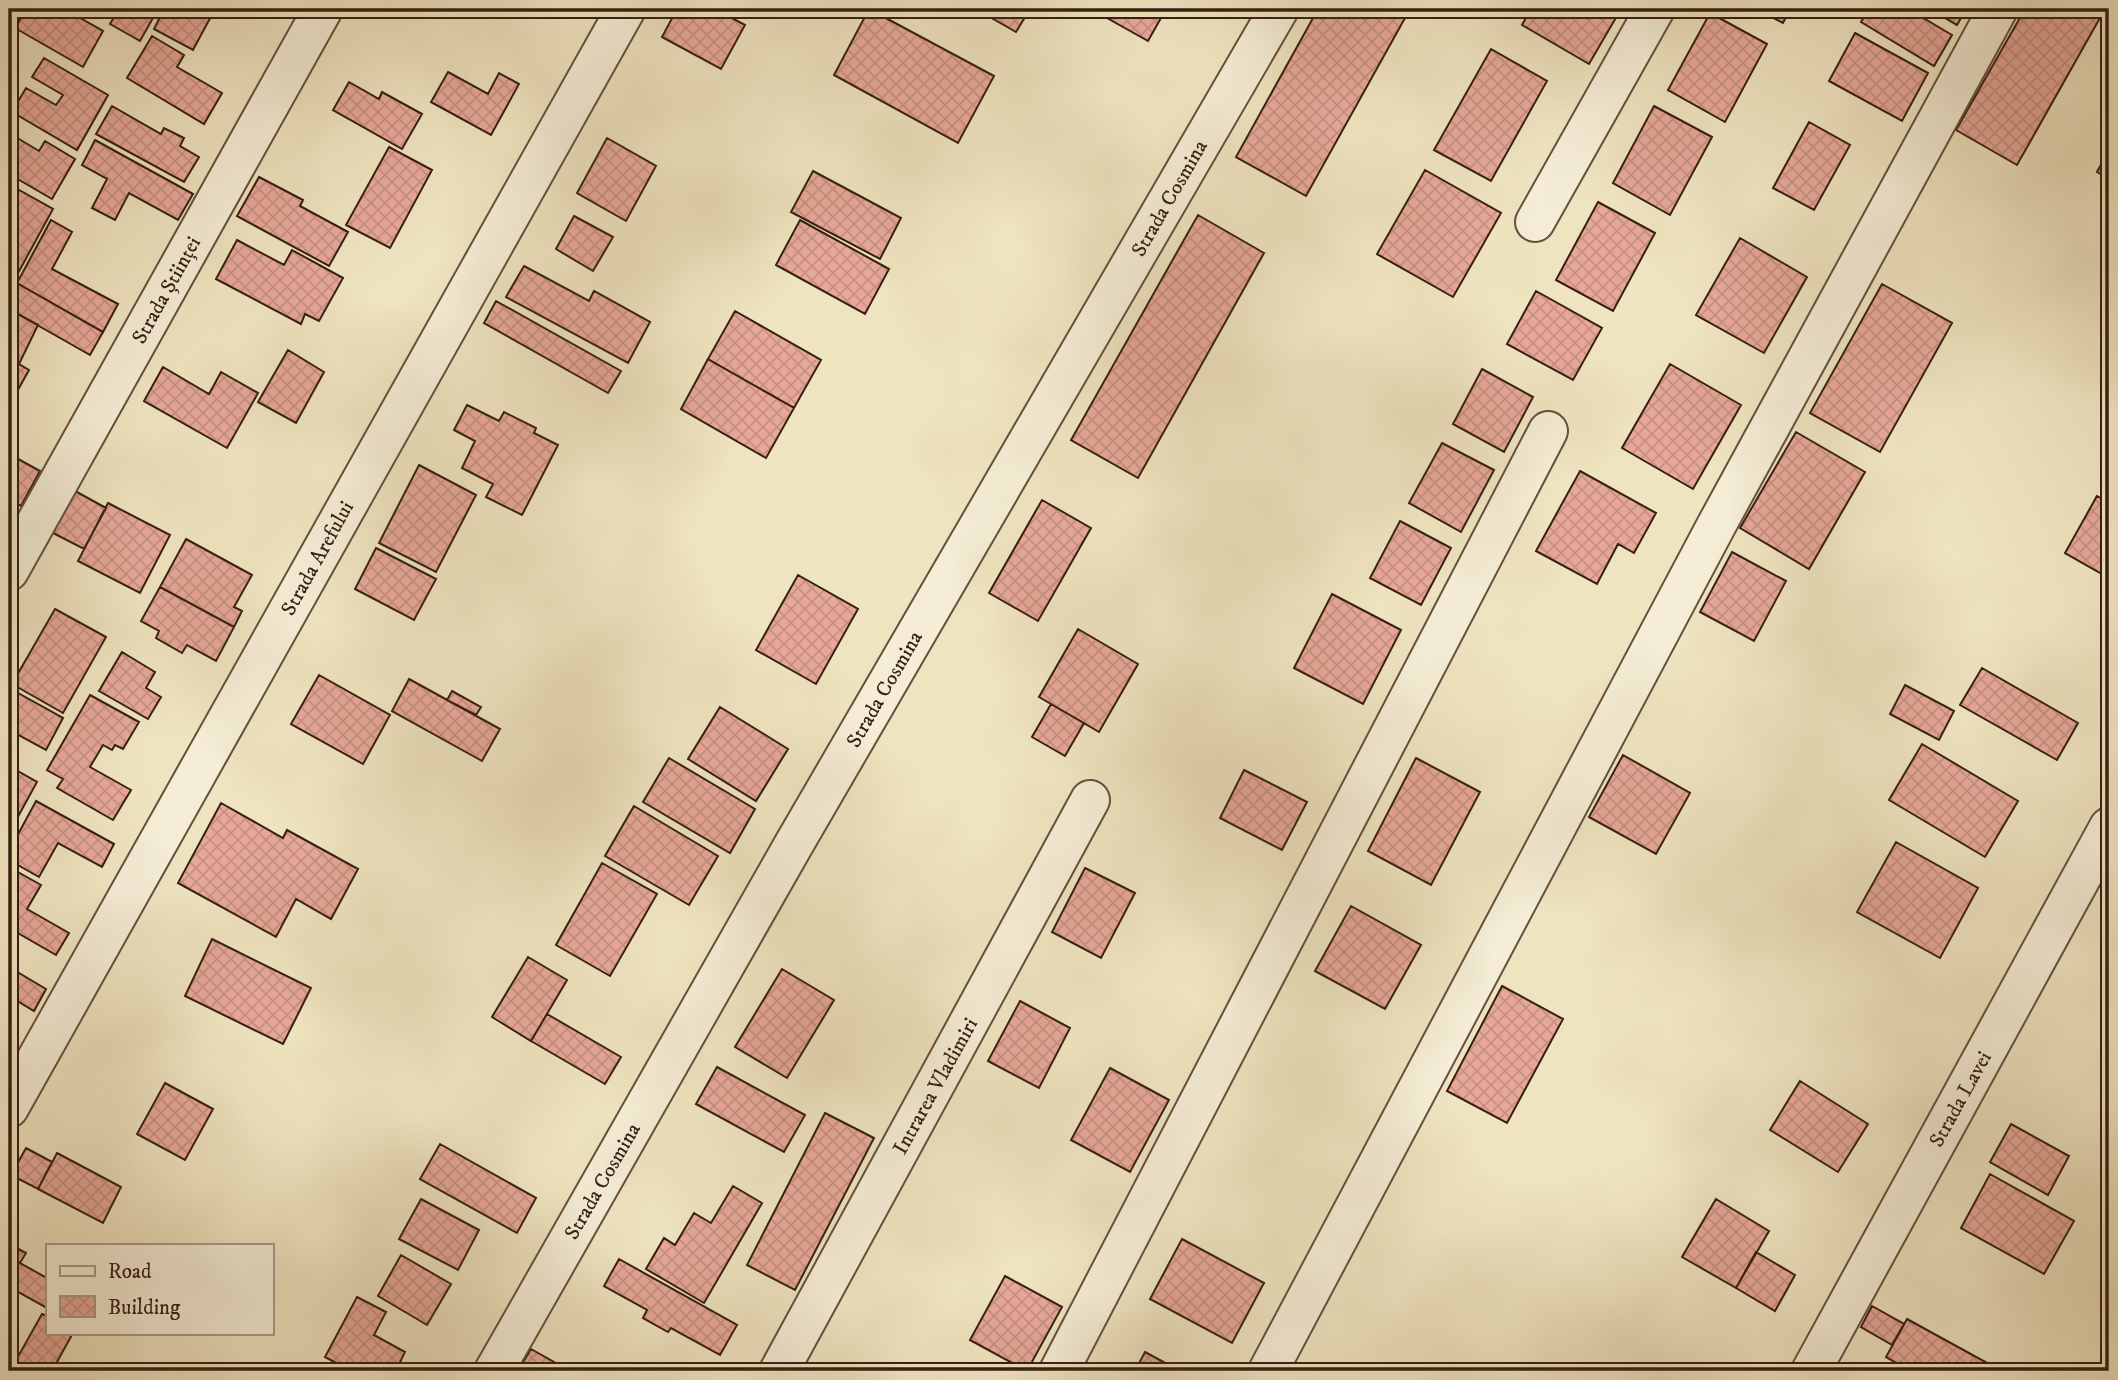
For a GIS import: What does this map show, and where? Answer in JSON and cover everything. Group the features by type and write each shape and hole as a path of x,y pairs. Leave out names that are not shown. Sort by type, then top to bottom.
{"street":[{"name":"Strada Științei","path":"9,571 323,9"},
{"name":"Strada Arefului","path":"9,1108 626,9"},
{"name":"Strada Cosmina","path":"494,1371 794,844 1279,9"},
{"path":"1535,222 1655,9"},
{"path":"1268,1371 1728,503 1998,9"},
{"path":"1059,1371 1548,431"},
{"name":"Intrarea Vladimiri","path":"779,1371 1090,800"},
{"name":"Strada Lavei","path":"1811,1371 2109,827"}],"building":[{"path":"26,9 33,9 46,16 50,9 64,9 103,31 83,67 15,28"},
{"path":"119,9 158,9 140,41 110,24"},
{"path":"164,9 215,9 193,50 154,29"},
{"path":"677,9 715,9 745,25 721,69 662,37"},
{"path":"869,9 994,76 958,143 834,75"},
{"path":"976,9 1030,9 1016,32"},
{"path":"1091,9 1166,9 1148,41"},
{"path":"1318,9 1410,9 1306,196 1236,157"},
{"path":"1531,9 1621,9 1589,64 1522,25"},
{"path":"1756,9 1790,9 1783,23"},
{"path":"1869,9 1908,9 1952,35 1934,66 1861,22"},
{"path":"1930,9 1966,9 1957,25"},
{"path":"2025,9 2105,9 2017,165 1956,130"},
{"path":"1710,13 1767,44 1725,122 1668,90"},
{"path":"1855,33 1928,73 1902,121 1829,81"},
{"path":"152,36 184,55 177,67 222,93 204,124 127,78"},
{"path":"1491,49 1547,81 1491,181 1434,150"},
{"path":"44,58 108,95 77,150 12,112 26,88 56,105 63,95 32,77"},
{"path":"448,72 488,94 499,73 519,84 491,135 431,102"},
{"path":"349,82 379,99 382,92 422,114 402,149 333,110"},
{"path":"112,106 161,134 164,128 184,138 180,146 199,157 184,182 96,134"},
{"path":"1654,106 1712,137 1670,215 1613,183"},
{"path":"1809,122 1850,145 1814,210 1773,188"},
{"path":"9,133 39,151 45,141 75,159 52,199 9,174"},
{"path":"607,138 656,166 626,221 577,193"},
{"path":"95,140 193,194 178,220 129,193 115,220 92,208 107,179 82,165"},
{"path":"389,147 432,170 390,248 346,225"},
{"path":"2109,150 2109,179 2097,172"},
{"path":"1425,170 1501,213 1453,297 1377,254"},
{"path":"813,171 901,218 880,259 791,212"},
{"path":"259,177 303,200 300,206 348,232 329,266 237,216"},
{"path":"12,186 53,209 17,275 9,271 9,192"},
{"path":"1598,202 1655,233 1613,311 1556,280"},
{"path":"1198,215 1264,253 1138,478 1071,440"},
{"path":"574,216 613,237 593,271 556,249"},
{"path":"51,220 72,232 52,269 118,304 103,332 17,283"},
{"path":"800,220 889,269 865,314 776,265"},
{"path":"1740,238 1807,277 1764,353 1696,315"},
{"path":"237,240 284,265 292,250 343,278 319,321 305,314 301,324 216,279"},
{"path":"524,266 589,301 594,291 650,322 628,363 506,297"},
{"path":"17,283 103,332 90,355 9,309 9,298"},
{"path":"1882,284 1952,323 1880,452 1810,413"},
{"path":"1536,291 1602,328 1573,380 1507,344"},
{"path":"496,301 621,371 608,393 484,323"},
{"path":"9,309 38,325 19,364 29,370 9,406"},
{"path":"735,311 821,360 794,408 708,359"},
{"path":"288,350 324,372 296,423 258,402"},
{"path":"708,359 794,408 766,458 681,409"},
{"path":"1670,364 1741,405 1693,489 1622,448"},
{"path":"163,367 209,394 221,372 258,393 227,448 144,401"},
{"path":"1482,369 1533,397 1504,452 1453,424"},
{"path":"467,405 499,421 504,412 536,428 534,433 558,445 522,515 486,497 493,484 462,468 475,441 454,430"},
{"path":"1796,432 1865,472 1809,569 1740,528"},
{"path":"1442,443 1494,470 1461,532 1409,503"},
{"path":"9,454 40,471 21,506 9,500"},
{"path":"419,465 476,495 436,572 379,543"},
{"path":"1580,471 1656,513 1634,553 1618,544 1597,584 1536,551"},
{"path":"75,491 106,508 84,549 53,533"},
{"path":"2097,496 2109,503 2109,578 2065,553"},
{"path":"1042,500 1091,528 1038,621 989,593"},
{"path":"108,503 170,535 140,593 78,561"},
{"path":"1400,521 1451,548 1421,605 1370,578"},
{"path":"186,539 252,575 234,607 242,611 234,627 160,587"},
{"path":"376,548 436,579 414,620 355,589"},
{"path":"1732,552 1786,581 1754,641 1700,612"},
{"path":"798,575 858,609 816,684 756,650"},
{"path":"160,587 234,627 216,661 187,645 182,653 156,638 159,631 141,621"},
{"path":"1332,594 1401,630 1363,704 1294,668"},
{"path":"55,609 106,637 63,713 12,684"},
{"path":"1078,629 1138,664 1099,732 1039,697"},
{"path":"122,652 155,672 146,688 161,697 148,719 99,691"},
{"path":"1982,668 2078,723 2057,760 1960,705"},
{"path":"319,675 390,715 363,764 291,724"},
{"path":"409,679 500,729 482,761 392,711"},
{"path":"1905,685 1954,711 1939,740 1890,714"},
{"path":"9,688 63,718 46,750 9,730"},
{"path":"452,691 481,707 476,715 447,700"},
{"path":"90,695 139,722 123,749 115,745 112,750 103,745 90,767 131,790 113,820 57,788 63,779 47,770"},
{"path":"1051,704 1084,723 1065,756 1032,737"},
{"path":"720,707 788,749 756,801 688,759"},
{"path":"1922,744 2018,801 1985,857 1889,800"},
{"path":"1623,755 1690,793 1656,854 1589,817"},
{"path":"669,758 755,809 730,853 643,802"},
{"path":"1416,758 1480,792 1431,885 1368,851"},
{"path":"9,766 37,782 9,833"},
{"path":"1244,770 1307,802 1282,850 1220,818"},
{"path":"36,801 114,844 102,867 58,843 39,877 9,860 9,851"},
{"path":"221,803 283,838 287,830 358,869 331,919 296,899 276,937 178,883"},
{"path":"634,806 718,856 689,905 605,856"},
{"path":"1896,842 1978,888 1940,958 1857,912"},
{"path":"602,863 657,894 610,976 556,945"},
{"path":"9,867 41,885 27,909 69,933 56,955 9,928"},
{"path":"1085,868 1135,893 1101,958 1052,932"},
{"path":"1351,906 1421,945 1385,1009 1315,971"},
{"path":"212,939 311,988 283,1044 185,996"},
{"path":"528,957 567,980 531,1041 492,1017"},
{"path":"9,967 46,989 34,1011 9,996"},
{"path":"782,969 834,1000 787,1078 735,1047"},
{"path":"1502,986 1563,1019 1507,1123 1447,1091"},
{"path":"1020,1001 1070,1028 1039,1088 988,1061"},
{"path":"547,1014 621,1057 605,1084 531,1041"},
{"path":"717,1067 805,1115 784,1152 696,1104"},
{"path":"1110,1068 1169,1100 1130,1172 1071,1140"},
{"path":"1800,1081 1868,1124 1838,1172 1770,1130"},
{"path":"165,1083 213,1109 185,1160 137,1134"},
{"path":"825,1113 874,1138 795,1290 747,1265"},
{"path":"2011,1124 2069,1156 2048,1195 1990,1162"},
{"path":"440,1144 536,1198 517,1233 420,1179"},
{"path":"26,1148 52,1162 38,1189 11,1175"},
{"path":"57,1153 121,1187 103,1223 38,1189"},
{"path":"1990,1174 2074,1221 2044,1274 1961,1228"},
{"path":"733,1186 762,1203 704,1303 646,1269 664,1238 675,1245 694,1213 711,1223"},
{"path":"421,1199 479,1230 458,1270 399,1239"},
{"path":"1716,1199 1769,1231 1736,1288 1682,1257"},
{"path":"1182,1239 1264,1283 1232,1343 1150,1299"},
{"path":"9,1244 26,1253 20,1263 9,1257"},
{"path":"1756,1252 1795,1275 1775,1311 1736,1288"},
{"path":"401,1255 451,1284 427,1325 378,1296"},
{"path":"9,1257 46,1277 46,1307 9,1287"},
{"path":"619,1259 737,1325 720,1355 671,1328 668,1332 643,1318 647,1310 604,1286"},
{"path":"1005,1276 1062,1307 1027,1371 970,1340"},
{"path":"357,1297 386,1312 374,1335 405,1352 400,1362 418,1371 351,1371 325,1357"},
{"path":"1872,1306 1904,1324 1892,1345 1861,1327"},
{"path":"42,1314 46,1316 46,1334 72,1334 52,1371 10,1371"},
{"path":"1907,1319 2000,1370 1911,1371 1886,1357"},
{"path":"531,1349 570,1371 518,1371"},
{"path":"1145,1352 1180,1371 1135,1371"},
{"path":"1677,1363 1691,1371 1672,1371"}]}
